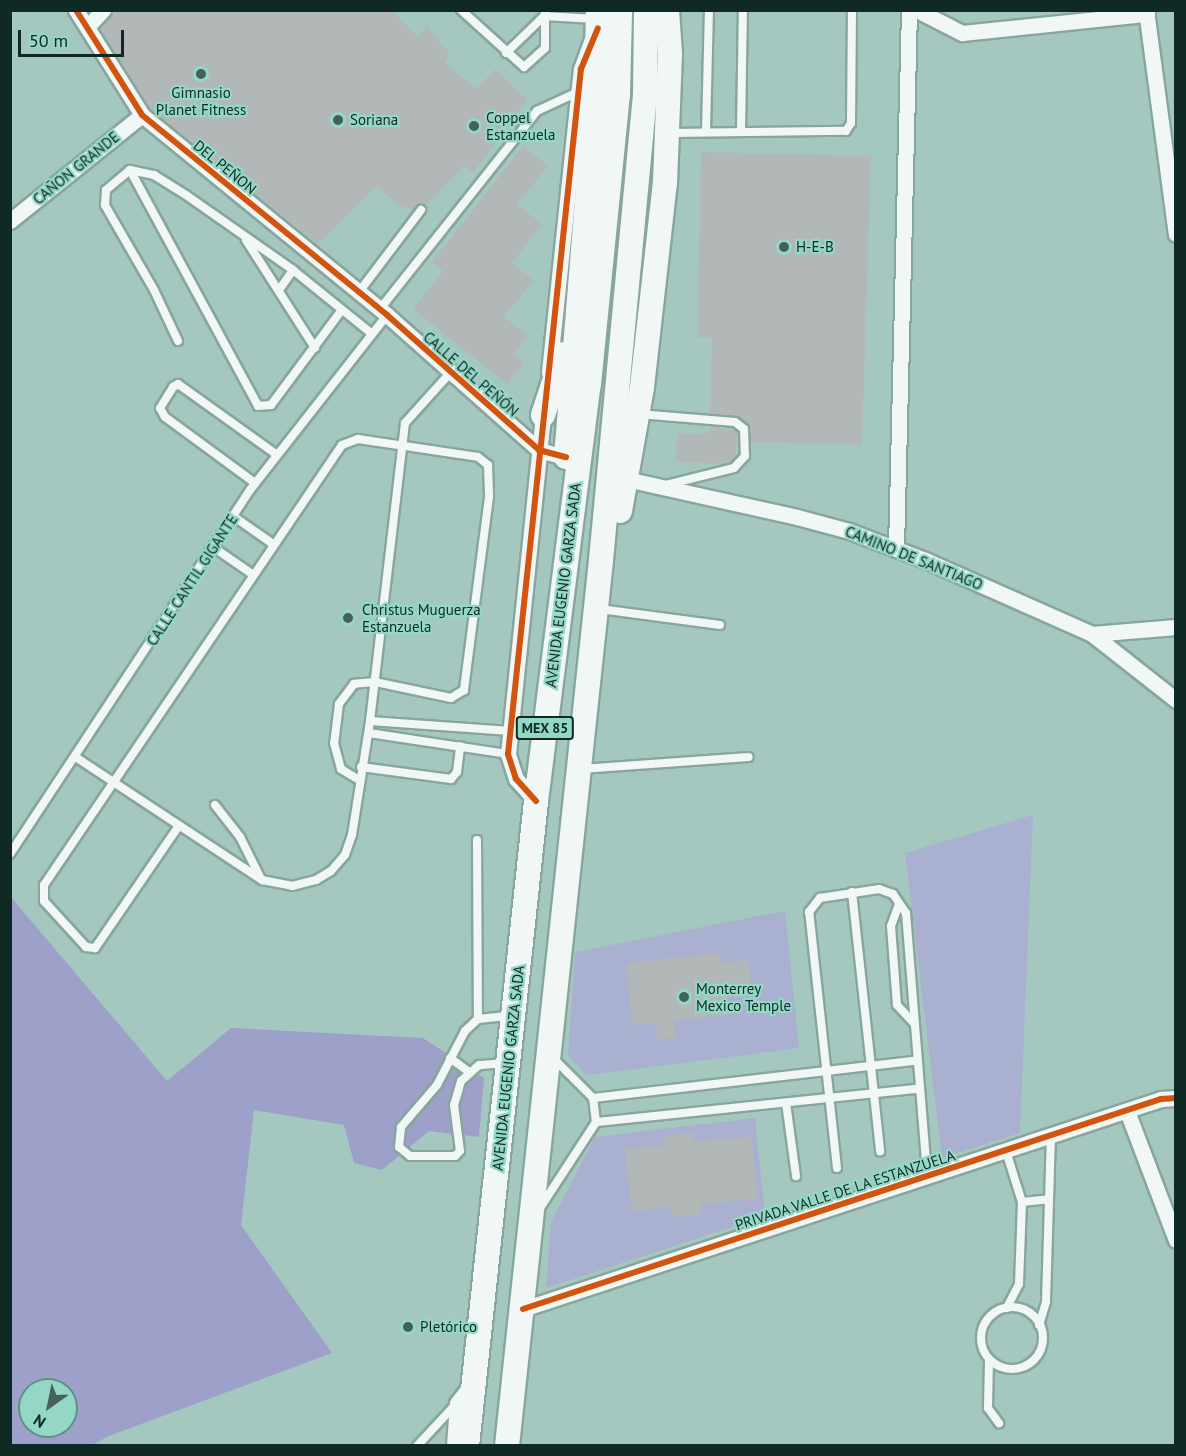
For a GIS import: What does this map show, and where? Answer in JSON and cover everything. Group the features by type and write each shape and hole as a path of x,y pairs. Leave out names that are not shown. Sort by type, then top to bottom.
{"highway":[{"name":"MEX 85","path":"507,1446 533,1219 601,560 645,96 646,10"},
{"path":"601,560 613,544 638,414 669,134 670,54 666,10"},
{"path":"571,525 566,456 603,17"},
{"name":"AVENIDA EUGENIO GARZA SADA","path":"467,1446 536,801 571,525 618,94 603,17"},
{"path":"543,415 577,309"}],"street":[{"name":"DEL PEÑON","path":"76,10 142,115 383,312"},
{"path":"88,26 103,10"},
{"path":"896,549 909,10"},
{"path":"916,10 962,33 1146,12 1176,234"},
{"path":"536,801 516,779 508,754 578,92 583,56 603,17"},
{"name":"CAÑON GRANDE","path":"10,221 142,115"},
{"name":"CALLE DEL PEÑÓN","path":"383,312 539,450"},
{"path":"539,450 566,456"},
{"name":"CAMINO DE SANTIAGO","path":"626,479 797,517 896,549 1092,634 1176,700"},
{"path":"1092,634 1176,627"},
{"name":"PRIVADA VALLE DE LA ESTANZUELA","path":"523,1309 1127,1111 1176,1098"},
{"path":"1127,1111 1176,1240"},
{"path":"454,1446 457,1403 474,1381"}],"lane":[{"path":"461,10 521,66 531,65 544,48 544,13"},
{"path":"706,131 709,10"},
{"path":"741,132 743,10"},
{"path":"669,134 706,131 813,135 840,133 849,128 852,10"},
{"path":"507,52 544,13"},
{"path":"544,13 603,17"},
{"name":"CALLE CANTIL GIGANTE","path":"10,854 77,758 255,483 371,333 383,312 537,111 578,92"},
{"path":"130,170 258,406 271,405 341,311"},
{"path":"178,341 154,290 105,205 106,190 111,183 130,170 154,175 293,270 371,333"},
{"path":"359,292 422,210"},
{"path":"243,236 315,348"},
{"path":"279,290 293,270"},
{"path":"77,758 178,827 262,880 292,886 316,880 331,871 345,855 352,835 361,767 369,733 405,423 450,373"},
{"path":"255,483 165,417 160,408 173,387 178,384 277,455"},
{"path":"638,414 735,422 744,429 745,456 734,468 661,486"},
{"path":"178,827 99,944 86,948 44,901 42,889 252,574 342,445 358,439 469,455 488,465 489,497 481,575 461,695 451,698 375,682 354,684 339,704 334,743 341,769 359,780"},
{"path":"233,516 273,544"},
{"path":"213,547 252,574"},
{"path":"596,609 720,625"},
{"path":"370,721 511,731"},
{"path":"369,733 508,754"},
{"path":"361,767 451,779 457,772 460,746"},
{"path":"580,769 748,757"},
{"path":"215,805 240,837 262,880"},
{"path":"477,840 478,1019"},
{"path":"837,1168 809,912 820,898 852,892 887,890 906,913 915,1061 927,1176"},
{"path":"852,892 880,1151"},
{"path":"899,904 891,926 897,1005 914,1023"},
{"path":"508,1063 479,1065 468,1071 454,1105 460,1151 455,1156 410,1156 399,1147 401,1127 437,1085 465,1031 478,1019 514,1015"},
{"path":"533,1219 596,1122 593,1098 550,1054"},
{"path":"450,1058 468,1071"},
{"path":"593,1098 915,1061"},
{"path":"596,1122 918,1089"},
{"path":"786,1103 796,1176"},
{"path":"990,1360 1016,1369 1033,1360 1042,1344 1039,1325 1046,1302 1051,1136"},
{"path":"1006,1151 1022,1202 1019,1284 1007,1308"},
{"path":"1022,1202 1049,1199"},
{"path":"999,1423 988,1408 990,1360 981,1333 990,1316 1007,1308 1026,1311 1039,1325"},
{"path":"417,1446 457,1403"}],"shaded area":[{"path":"1033,815 1020,1133 942,1158 905,853"},
{"path":"10,896 167,1081 231,1028 423,1038 484,1078 479,1137 429,1131 382,1170 354,1163 344,1125 254,1110 241,1225 332,1353 109,1436 92,1445 11,1445"},
{"path":"785,911 799,1048 586,1075 568,1055 575,952"},
{"path":"755,1118 765,1216 546,1288 551,1222 595,1137"}],"building":[{"name":"Soriana","path":"118,10 391,10 418,37 427,27 450,54 445,63 476,89 495,69 527,100 473,173 464,166 425,206 415,209 399,206 377,186 318,244 149,108 100,29"},
{"path":"523,146 548,166 517,204 542,224 512,263 534,280 504,317 528,336 514,354 524,363 507,384 413,309 443,271 432,262"},
{"name":"H-E-B","path":"701,152 871,156 862,445 750,442 750,427 739,417 710,414 712,338 697,338"},
{"path":"710,426 738,432 735,459 725,464 676,462 677,433 710,433"},
{"name":"Monterrey Mexico Temple","path":"720,953 721,963 748,960 752,996 725,998 727,1015 674,1021 676,1038 657,1040 656,1023 633,1025 626,963"},
{"path":"693,1133 694,1142 751,1136 758,1198 701,1204 702,1214 672,1217 671,1207 632,1211 625,1149 664,1145 663,1136"}],"cycle path":[{"path":"76,10 142,115 387,315 539,450 566,457"},
{"path":"536,801 516,779 508,754 581,69 598,28"},
{"path":"523,1309 1161,1099 1176,1098"}],"place":[{"name":"Gimnasio Planet Fitness","path":"201,74"},
{"name":"Soriana","path":"338,120"},
{"name":"Coppel Estanzuela","path":"474,126"},
{"name":"H-E-B","path":"784,247"},
{"name":"Christus Muguerza Estanzuela","path":"348,618"},
{"name":"Monterrey Mexico Temple","path":"684,997"},
{"name":"Pletórico","path":"408,1327"}]}
